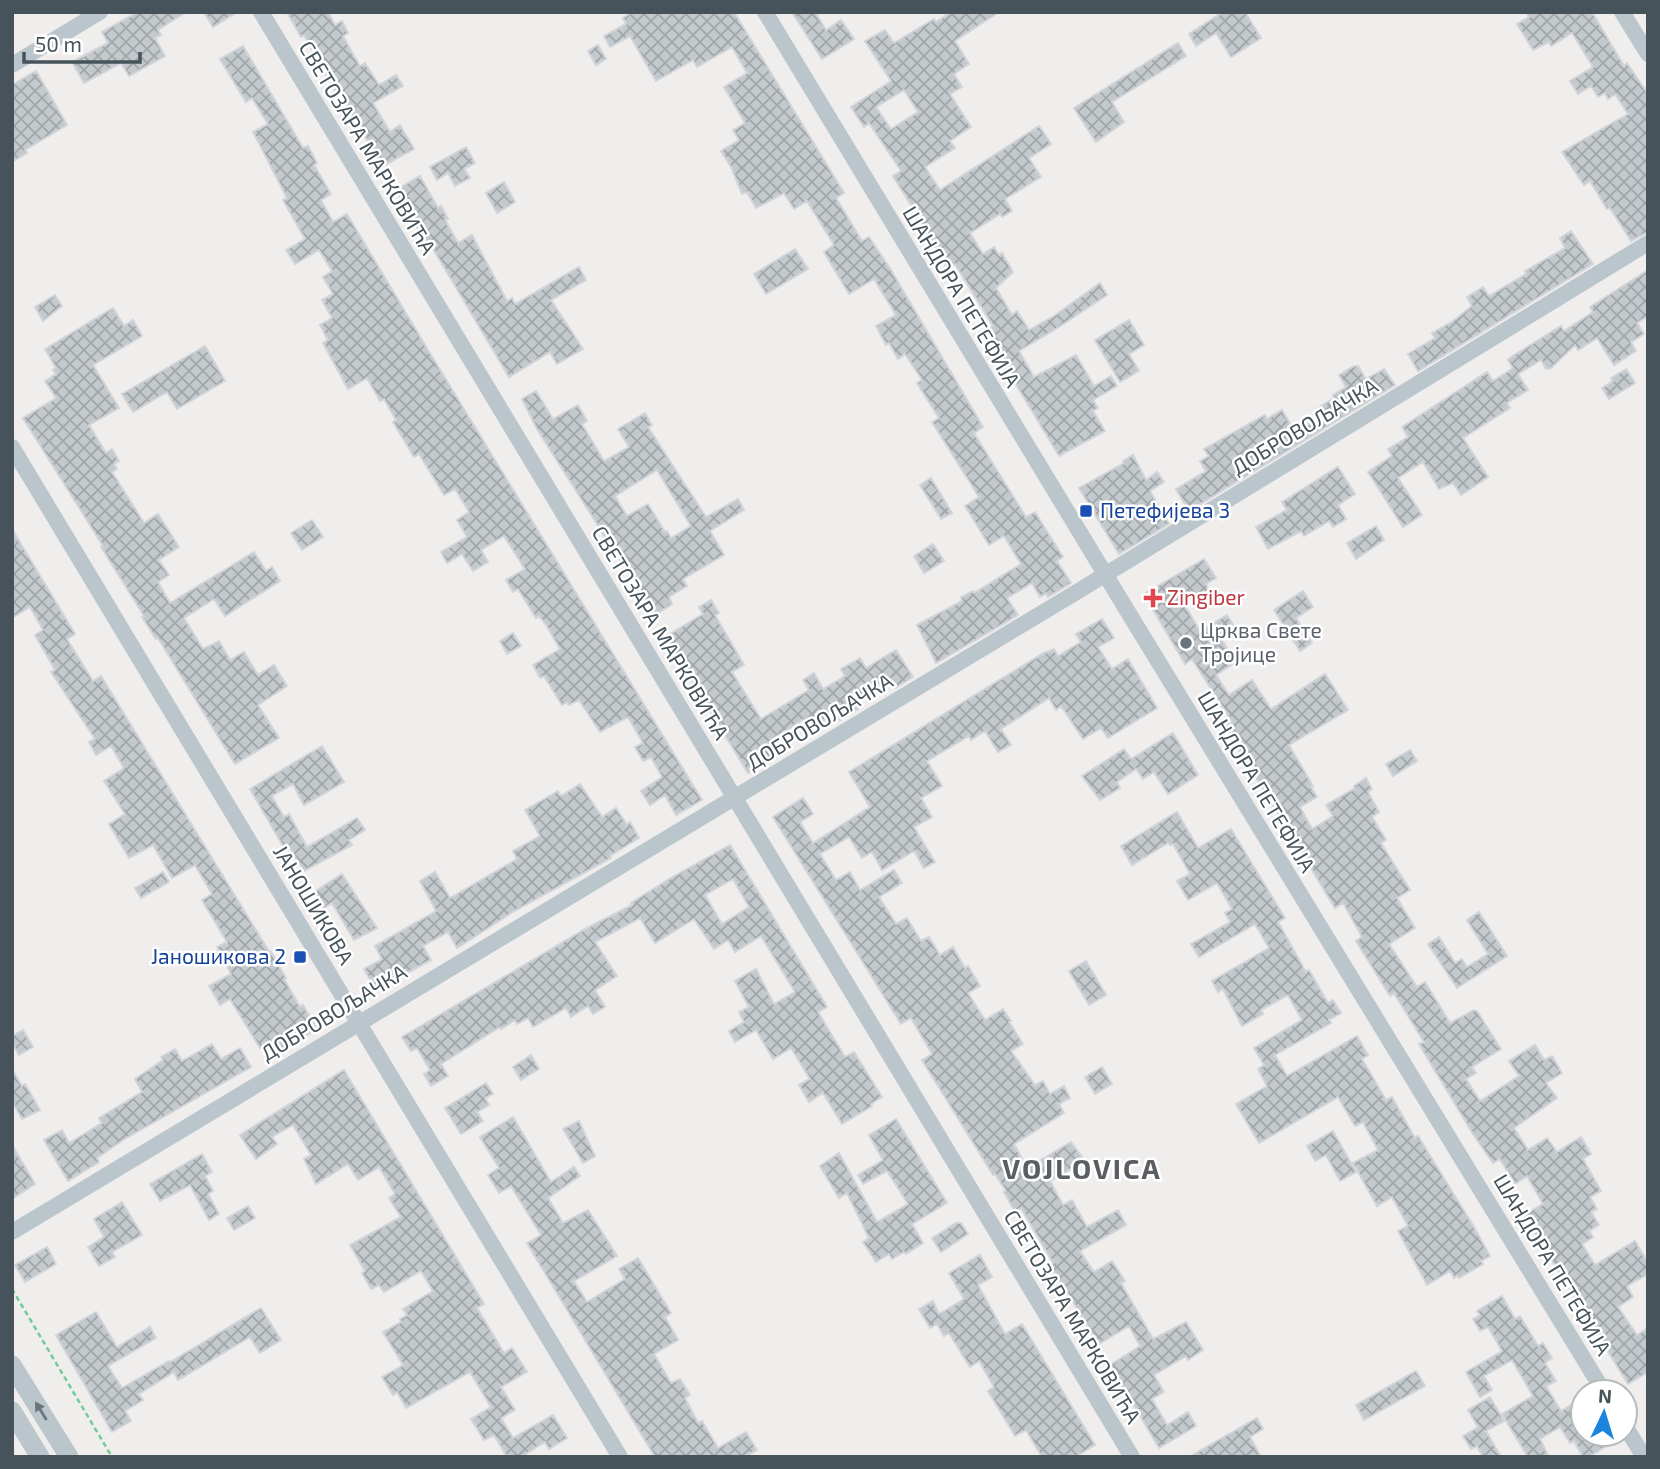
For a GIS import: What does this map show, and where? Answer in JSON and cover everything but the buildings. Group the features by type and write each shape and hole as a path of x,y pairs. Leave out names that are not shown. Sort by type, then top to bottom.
{"street":[{"path":"12,65 100,12"},
{"name":"СВЕТОЗАРА МАРКОВИЋА","path":"261,12 1132,1457"},
{"name":"ШАНДОРА ПЕТЕФИЈА","path":"765,12 1104,574 1595,1378"},
{"path":"1622,12 1648,54"},
{"name":"ДОБРОВОЉАЧКА","path":"12,1232 735,798 1648,243"},
{"name":"ЈАНОШИКОВА","path":"12,447 620,1457"},
{"path":"12,1365 69,1457"},
{"path":"12,1411 40,1457"}],"path":[{"path":"12,1289 112,1457"}],"place":[{"name":"Петефијева 3","path":"1086,511"},
{"name":"Zingiber","path":"1153,598"},
{"name":"Црква Свете Тројице","path":"1186,643"},
{"name":"Јаношикова 2","path":"300,957"}],"district":[{"name":"VOJLOVICA","path":"1082,1169"}]}
